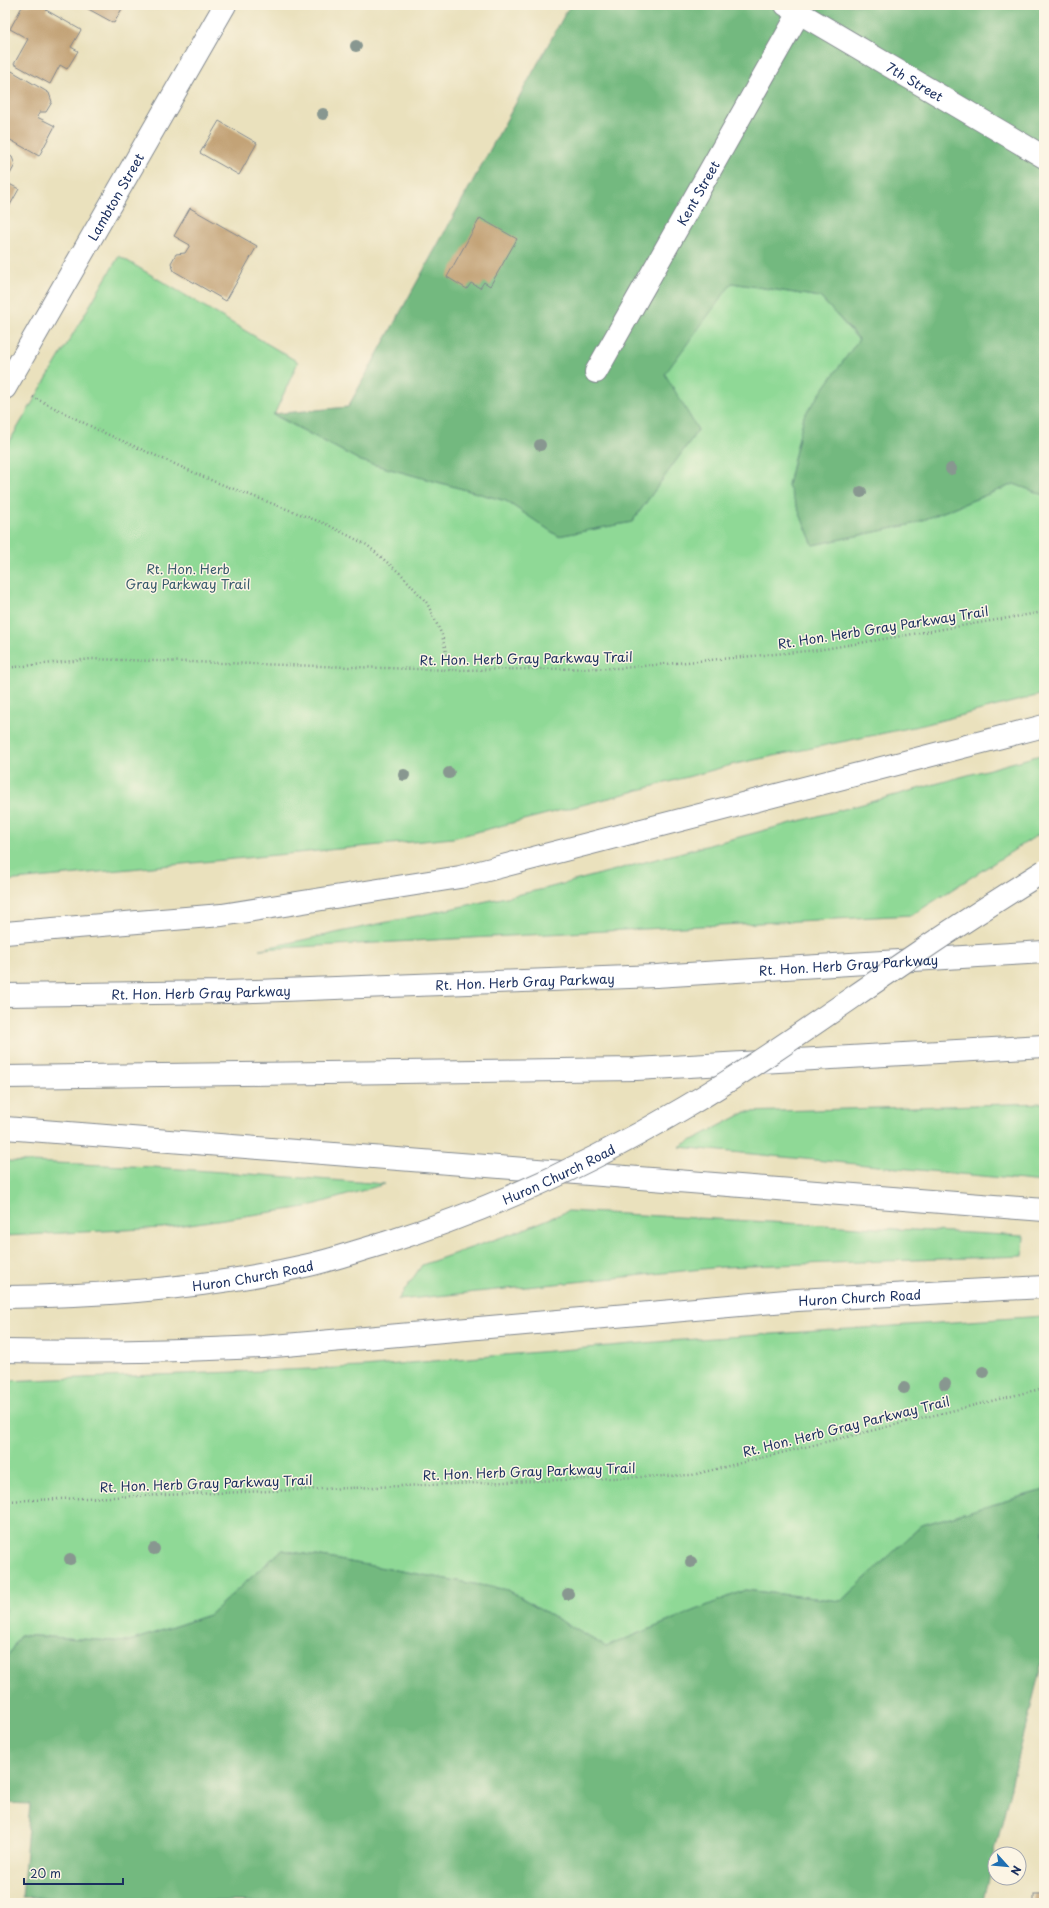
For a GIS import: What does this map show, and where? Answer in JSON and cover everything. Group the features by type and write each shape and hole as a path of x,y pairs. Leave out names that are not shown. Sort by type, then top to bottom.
{"main road":[{"name":"Lambton Street","path":"6,386 225,5"},
{"name":"7th Street","path":"793,9 1044,157"},
{"name":"Kent Street","path":"596,372 793,9"},
{"path":"5,933 222,915 460,877 1044,726"},
{"name":"Huron Church Road","path":"5,1297 134,1293 219,1282 310,1265 424,1231 488,1206 617,1145 684,1108 768,1055 918,952 1044,871"},
{"name":"Rt. Hon. Herb Gray Parkway","path":"5,996 226,992 656,976 1044,952"},
{"path":"5,1077 636,1069 1044,1046"},
{"path":"5,1128 1044,1210"},
{"name":"Huron Church Road","path":"5,1351 182,1351 263,1347 797,1300 1044,1287"}],"path":[{"path":"6,386 100,431 212,481 326,524 367,545 402,575 427,603 442,635 450,670"},
{"name":"Rt. Hon. Herb Gray Parkway Trail","path":"5,668 92,659 450,670 622,668 818,650 1044,612"},
{"name":"Rt. Hon. Herb Gray Parkway Trail","path":"5,1501 692,1474 1044,1388"}],"green space":[{"path":"570,5 1044,5 1044,495 1014,484 913,524 813,545 788,485 804,416 859,339 820,297 732,283 665,374 698,430 632,522 558,536 506,501 361,461 273,414 348,407"},
{"name":"Rt. Hon. Herb Gray Parkway Trail","path":"119,256 298,362 274,415 361,461 506,501 558,536 632,522 698,430 664,374 701,314 732,283 820,297 859,340 804,416 788,485 813,545 913,524 1014,484 1044,495 1044,694 923,725 735,764 453,838 5,881 5,449"},
{"path":"1044,754 1044,831 912,915 260,949 544,889"},
{"path":"1044,1103 1044,1182 679,1147 746,1112"},
{"path":"5,1161 153,1167 385,1184 306,1207 162,1228 5,1236"},
{"path":"568,1211 1024,1236 1023,1256 722,1267 398,1300 422,1265 522,1230"},
{"path":"1044,1316 1044,1490 922,1525 841,1601 745,1590 606,1647 508,1590 282,1550 209,1615 127,1642 20,1635 5,1661 5,1381 363,1367 668,1341"},
{"path":"1044,1490 1044,1654 996,1846 987,1846 987,1883 982,1903 318,1903 22,1897 30,1804 5,1803 5,1661 20,1635 127,1642 209,1615 282,1550 508,1590 606,1647 745,1590 841,1601 922,1525"}],"building":[{"path":"23,5 49,5 46,10 81,30 71,47 78,51 67,69 60,65 50,84 14,64 28,39 10,29"},
{"path":"81,5 124,5 114,23"},
{"path":"5,67 49,93 52,102 46,112 40,112 37,117 55,126 39,156 5,137"},
{"path":"219,121 257,143 239,175 200,153"},
{"path":"5,153 12,157 15,165 10,174 5,176"},
{"path":"5,182 19,189 5,214"},
{"path":"190,208 257,246 226,301 174,271 171,263 176,254 185,253 190,245 174,236"},
{"path":"480,218 517,239 490,286 484,282 480,288 471,283 467,289 447,277"},
{"path":"1034,1894 1044,1894 1044,1903 1034,1903"}]}
